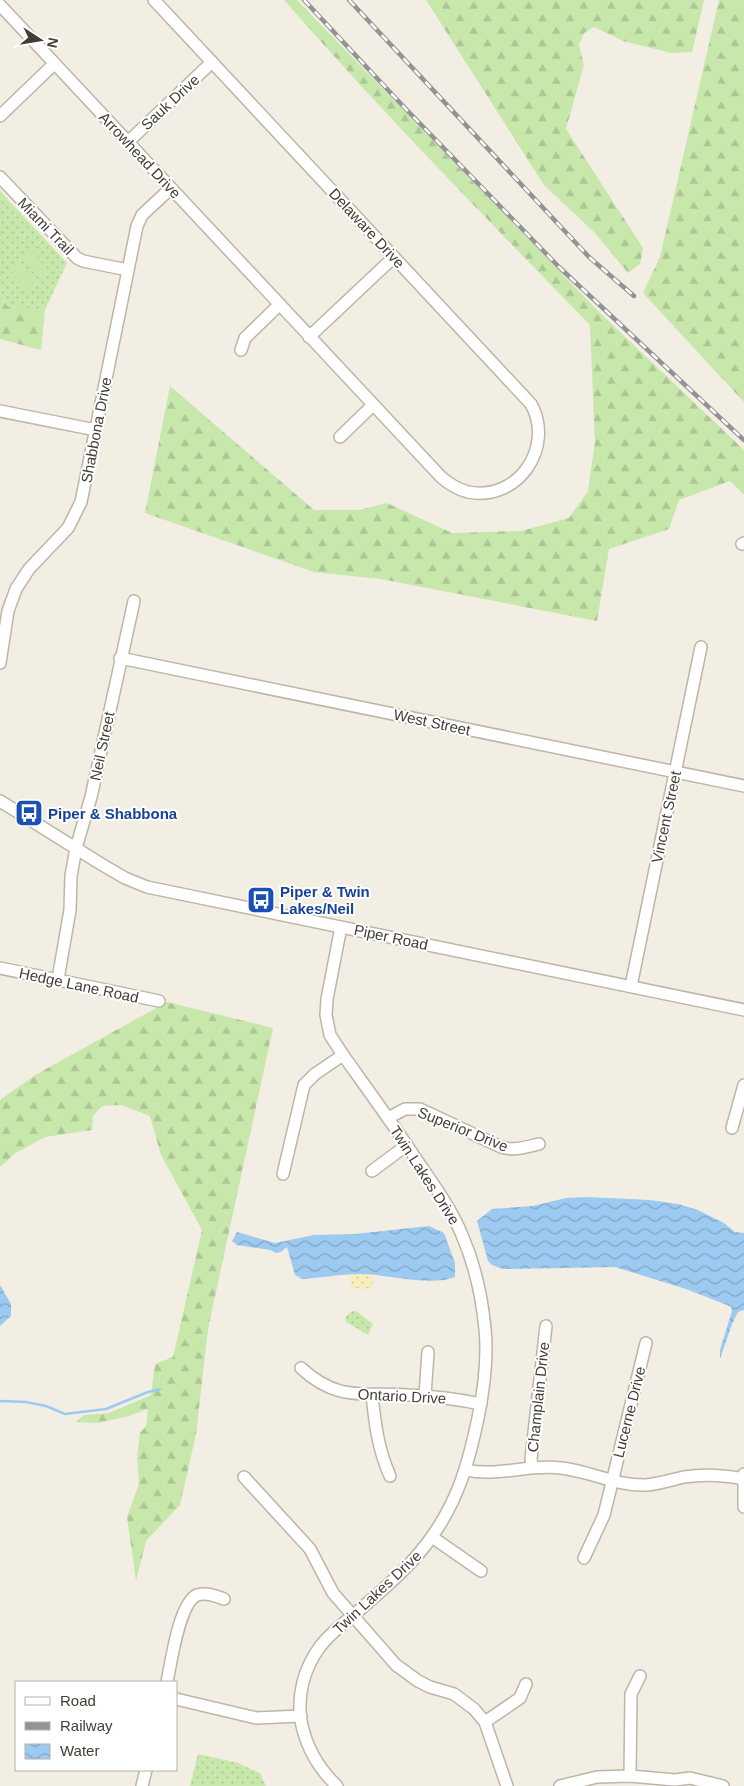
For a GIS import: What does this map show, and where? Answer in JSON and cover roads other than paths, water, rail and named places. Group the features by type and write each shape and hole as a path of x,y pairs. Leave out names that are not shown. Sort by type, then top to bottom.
{"street":[{"name":"Delaware Drive","path":"154,0 531,404 538,419 539,442 536,453 525,471"},
{"name":"Arrowhead Drive","path":"0,6 441,477 459,489 474,493 496,491 513,482 525,471"},
{"name":"Sauk Drive","path":"128,142 212,62"},
{"path":"0,116 54,64"},
{"name":"Miami Trail","path":"0,177 77,258 83,261 128,270"},
{"name":"Shabbona Drive","path":"0,663 8,611 16,589 29,569 68,528 79,508 137,226 142,216 170,188"},
{"path":"309,337 394,257"},
{"path":"241,350 245,338 279,306"},
{"path":"340,436 373,405"},
{"path":"0,411 96,430"},
{"name":"Neil Street","path":"58,979 69,919 71,876 76,848 91,797 134,601"},
{"name":"Vincent Street","path":"631,986 701,647"},
{"name":"West Street","path":"120,658 744,786"},
{"name":"Piper Road","path":"0,801 125,878 147,887 744,1010"},
{"name":"Twin Lakes Drive","path":"337,1786 321,1769 306,1739 301,1716 303,1682 312,1660 325,1641 403,1571 432,1537 454,1501 466,1470 481,1404 486,1365 485,1332 477,1278 462,1234 447,1205 330,1035 326,1015 327,999 341,927"},
{"name":"Hedge Lane Road","path":"0,968 159,1001"},
{"path":"283,1174 303,1080 343,1055"},
{"path":"732,1128 744,1085"},
{"name":"Superior Drive","path":"388,1118 405,1109 420,1109 509,1150 539,1144"},
{"path":"372,1171 407,1145"},
{"name":"Champlain Drive","path":"532,1468 531,1458 546,1326"},
{"name":"Lucerne Drive","path":"584,1558 604,1515 646,1343"},
{"path":"425,1396 428,1352"},
{"name":"Ontario Drive","path":"300,1368 312,1378 331,1388 348,1393 425,1396 481,1404"},
{"path":"372,1395 378,1442 390,1476"},
{"path":"466,1470 478,1472 562,1468 631,1485 658,1484 684,1477 716,1475 744,1479"},
{"path":"744,1474 744,1507"},
{"path":"244,1477 310,1549 333,1593 396,1664 406,1673 430,1687 461,1698 474,1708 485,1722 507,1786"},
{"path":"432,1537 481,1571"},
{"path":"167,1681 182,1615 189,1601 196,1596 204,1594 224,1599"},
{"path":"630,1776 631,1694 640,1676"},
{"path":"485,1722 520,1698 526,1684"},
{"path":"178,1699 256,1718 301,1716"},
{"path":"142,1786 146,1771"},
{"path":"560,1786 598,1777 630,1776 654,1777 679,1783 690,1778 722,1786"}],"water":[{"path":"566,1198 650,1200 678,1204 698,1210 724,1223 735,1232 744,1233 744,1310 738,1312 732,1324 720,1359 720,1350 732,1311 731,1307 727,1305 686,1289 615,1267 503,1269 492,1265 488,1261 477,1221 492,1209 533,1206"},
{"path":"429,1226 444,1233 455,1263 455,1277 434,1281 360,1274 302,1279 295,1275 287,1247 281,1252 276,1253 270,1250 237,1245 232,1241 237,1232 275,1243 314,1235 355,1234"},
{"path":"0,1285 11,1304 11,1316 0,1326"}],"waterway":[{"path":"0,1401 26,1402 46,1406 65,1414 106,1409 160,1389"}],"railway":[{"path":"304,0 402,105 559,267 744,440"},
{"path":"349,0 589,257 634,296"}],"place":[{"name":"Piper & Shabbona","path":"29,813"},
{"name":"Piper & Twin Lakes/Neil","path":"261,900"}]}
